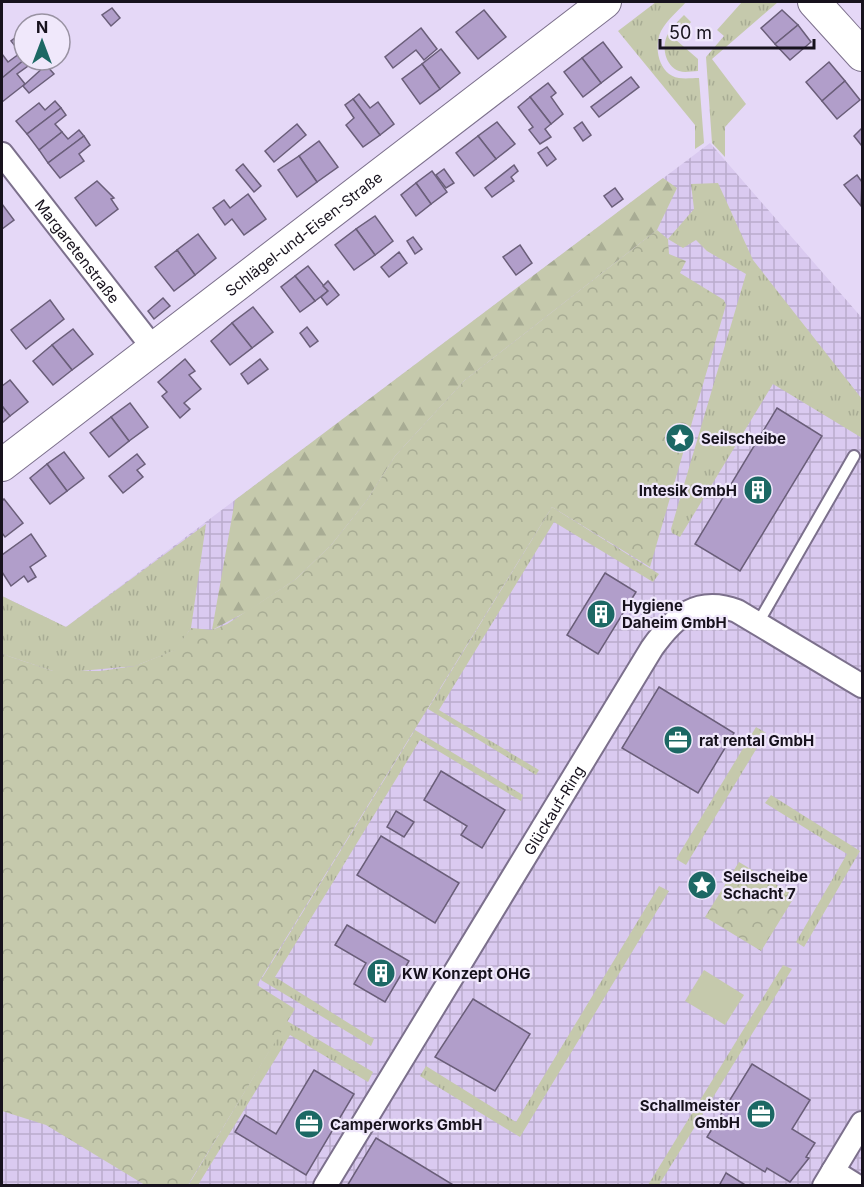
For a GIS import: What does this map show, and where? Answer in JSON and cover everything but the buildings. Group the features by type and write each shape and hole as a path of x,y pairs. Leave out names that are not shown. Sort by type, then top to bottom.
{"street":[{"name":"Schlägel-und-Eisen-Straße","path":"2,465 605,2"},
{"path":"814,2 862,55"},
{"name":"Margaretenstraße","path":"2,153 154,349"},
{"name":"Glückauf-Ring","path":"325,1185 652,648 671,622 688,612 722,606 759,624 862,686"},
{"path":"857,1185 829,1178 862,1123"}],"lane":[{"path":"759,624 854,456"}],"shaded area":[{"path":"710,143 862,318 862,1185 2,1185 2,596 66,627"}],"green space":[{"path":"656,2 686,2 661,31 658,52 662,66 672,76 699,78 704,143 695,149 695,125 618,31"},
{"path":"742,2 778,2 712,59 746,104 725,127 725,157 712,143 706,57 724,36 717,30"},
{"path":"684,15 691,22 676,40 698,59 698,71 679,71 670,65 666,55 665,44 668,34"},
{"path":"663,178 677,188 657,230 465,380 395,456 367,500 332,544 296,579 248,611 212,630 235,500"},
{"path":"718,183 753,260 862,399 862,438 773,384 680,537 672,533 671,529 746,274 707,251 696,240 683,248 668,239 694,209 691,184"},
{"path":"657,230 668,239 669,254 686,261 680,273 724,300 726,305 650,567 552,507 257,985 295,1009 188,1185 145,1185 46,1125 2,1111 2,654 53,671 100,671 135,666 175,650 191,628 212,630 227,624 296,579 332,544 367,500 395,456 465,380"},
{"path":"552,507 659,574 653,582 554,522 439,710 539,770 536,775 428,709"},
{"path":"206,524 191,628 176,650 135,666 69,672 53,671 2,654 2,596 66,627"},
{"path":"756,727 766,733 686,865 676,859"},
{"path":"415,730 523,795 521,801 420,740 275,977 374,1039 371,1046 261,980"},
{"path":"771,795 860,851 804,947 796,942 847,854 765,803"},
{"path":"739,862 795,896 761,951 705,917"},
{"path":"659,886 669,891 520,1137 420,1076 426,1066 516,1122"},
{"path":"783,965 792,969 659,1185 648,1185"},
{"path":"704,970 744,995 725,1025 685,1001"},
{"path":"287,1021 373,1072 368,1082 290,1035 198,1185 188,1186"}],"place":[{"name":"Seilscheibe","path":"680,438"},
{"name":"Intesik GmbH","path":"758,490"},
{"name":"Hygiene Daheim GmbH","path":"601,614"},
{"name":"rat rental GmbH","path":"678,740"},
{"name":"Seilscheibe Schacht 7","path":"702,885"},
{"name":"KW Konzept OHG","path":"381,973"},
{"name":"Schallmeister GmbH","path":"761,1114"},
{"name":"Camperworks GmbH","path":"309,1124"}]}
